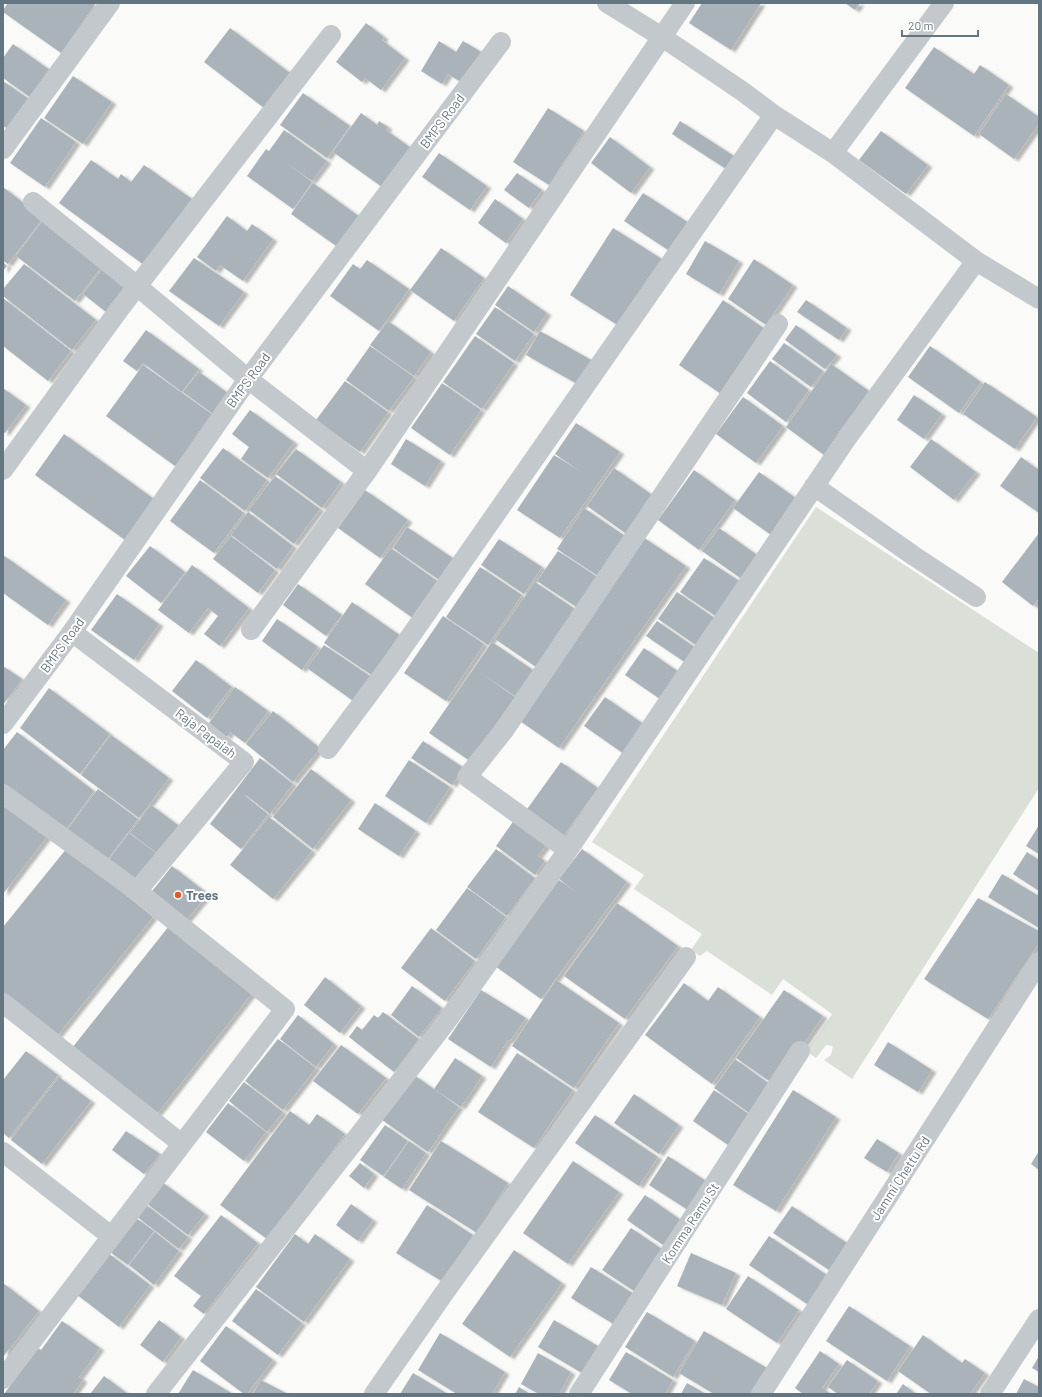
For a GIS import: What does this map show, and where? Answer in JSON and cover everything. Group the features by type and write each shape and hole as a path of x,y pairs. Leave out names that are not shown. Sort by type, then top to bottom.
{"street":[{"path":"3,149 110,3"},
{"path":"607,3 662,37 742,91 774,115 833,153 976,261 1039,299"},
{"path":"251,630 367,471 685,3"},
{"path":"833,153 944,3"},
{"path":"3,470 118,311 331,35"},
{"name":"BMPS Road","path":"3,724 72,632 248,379 501,42"},
{"path":"328,749 389,667 774,115"},
{"path":"33,202 138,286 248,379 367,471"},
{"path":"156,1394 354,1143 444,1024 568,850 790,524 814,486 976,261"},
{"path":"568,850 468,777 505,729 778,324"},
{"path":"814,486 914,556 976,597"},
{"name":"Raja Papaiah","path":"72,632 244,762 137,891"},
{"path":"3,794 137,891 285,1009 3,1379"},
{"path":"374,1394 442,1296 686,957"},
{"name":"Jammi Chettu Rd","path":"761,1394 1039,962"},
{"path":"3,1003 182,1144"},
{"name":"Komma Ramu St","path":"579,1394 800,1051"},
{"path":"3,1152 111,1236"},
{"path":"990,1394 1039,1319"}],"shaded area":[{"path":"816,507 1039,653 1039,788 852,1079 824,1060 831,1055 833,1046 826,1045 816,1058 806,1051 832,1014 783,979 772,995 707,951 700,956 691,950 702,934 634,889 644,875 592,842"}],"building":[{"path":"8,3 96,3 61,53 3,12"},
{"path":"702,3 761,3 731,50 689,23"},
{"path":"845,3 860,3 855,10"},
{"path":"366,23 384,37 382,40 405,58 381,90 365,78 362,82 336,62"},
{"path":"230,28 290,73 264,108 204,62"},
{"path":"439,41 456,52 463,41 483,53 464,84 448,74 442,84 421,71"},
{"path":"13,44 50,70 31,98 3,78 3,58"},
{"path":"934,47 974,74 980,65 1009,85 974,136 905,88"},
{"path":"73,76 112,102 83,144 44,118"},
{"path":"3,81 29,99 8,129 3,126"},
{"path":"303,93 350,126 327,158 280,125"},
{"path":"1006,94 1039,117 1039,124 1014,159 979,134"},
{"path":"548,108 584,131 549,185 513,162"},
{"path":"361,113 377,125 379,121 388,127 386,130 411,148 382,187 333,152"},
{"path":"41,118 76,142 45,187 10,163"},
{"path":"680,121 734,156 726,169 672,134"},
{"path":"284,130 327,161 312,181 285,162 312,182 293,209 247,176 266,149 269,151"},
{"path":"881,131 928,165 906,194 859,160"},
{"path":"610,137 650,167 631,193 591,163"},
{"path":"439,153 487,186 470,210 422,177"},
{"path":"91,160 118,179 121,174 131,182 144,165 192,199 144,265 59,203"},
{"path":"517,173 542,190 529,208 504,190"},
{"path":"313,183 360,217 339,248 291,214"},
{"path":"3,187 43,218 8,264 3,261"},
{"path":"643,193 689,223 671,252 624,221"},
{"path":"495,199 523,219 506,243 478,223"},
{"path":"227,216 247,231 252,224 273,239 243,281 220,265 216,271 197,257"},
{"path":"44,219 103,265 75,301 16,256"},
{"path":"613,228 665,261 622,328 570,295"},
{"path":"705,241 739,261 719,294 686,274"},
{"path":"441,248 484,278 454,321 410,290"},
{"path":"194,258 244,292 219,326 169,291"},
{"path":"754,259 793,285 766,325 728,299"},
{"path":"367,260 409,289 379,331 330,296 353,264 360,269"},
{"path":"3,262 7,266 3,271"},
{"path":"24,264 96,320 72,350 3,296 3,289"},
{"path":"105,266 128,284 106,312 83,294"},
{"path":"508,286 547,313 534,332 495,305"},
{"path":"3,298 71,351 48,381 3,346"},
{"path":"723,300 765,329 721,394 679,365"},
{"path":"806,300 847,328 839,340 797,312"},
{"path":"495,307 534,334 515,361 476,334"},
{"path":"388,321 431,352 414,376 370,345"},
{"path":"796,325 837,355 825,369 785,340"},
{"path":"146,330 199,369 182,392 143,363 137,371 123,361"},
{"path":"540,331 593,361 579,385 526,355"},
{"path":"475,336 514,363 482,409 443,382"},
{"path":"784,343 823,371 811,387 772,359"},
{"path":"370,346 414,377 389,411 346,380"},
{"path":"930,346 981,382 959,413 908,377"},
{"path":"770,361 809,390 786,422 747,393"},
{"path":"831,364 869,391 824,455 786,427"},
{"path":"143,365 213,415 175,466 106,416"},
{"path":"199,372 229,394 213,414 183,392"},
{"path":"345,381 388,412 360,452 316,420"},
{"path":"985,382 1037,417 1015,449 963,414"},
{"path":"442,383 481,410 450,455 411,428"},
{"path":"3,388 26,405 5,433 3,432"},
{"path":"914,395 942,414 924,439 897,420"},
{"path":"743,397 783,426 756,463 716,434"},
{"path":"250,410 294,442 268,478 241,459 249,447 232,434"},
{"path":"576,423 620,452 560,538 517,510 554,455 581,472 555,454"},
{"path":"64,434 154,499 125,540 35,475"},
{"path":"406,439 441,461 425,486 391,464"},
{"path":"931,439 976,472 954,500 910,467"},
{"path":"223,448 267,480 245,511 200,478"},
{"path":"296,449 341,482 322,508 276,474"},
{"path":"1021,457 1039,470 1039,513 1000,486"},
{"path":"614,468 655,497 628,535 587,506"},
{"path":"694,470 735,500 699,550 658,520"},
{"path":"759,472 800,501 774,537 733,508"},
{"path":"275,476 320,509 294,544 249,510"},
{"path":"200,480 244,513 214,553 170,521"},
{"path":"365,490 408,520 380,558 338,528"},
{"path":"584,508 625,536 598,576 557,549"},
{"path":"248,512 293,546 277,569 231,535"},
{"path":"407,527 457,561 442,582 393,548"},
{"path":"719,528 760,557 743,580 702,551"},
{"path":"1039,533 1039,598 1033,606 1002,582"},
{"path":"231,536 275,570 258,593 213,559"},
{"path":"643,537 686,566 559,748 517,719"},
{"path":"499,539 542,567 524,594 481,565"},
{"path":"150,546 185,572 161,603 126,576"},
{"path":"391,548 440,583 414,619 365,584"},
{"path":"558,551 599,578 578,608 537,581"},
{"path":"3,555 66,600 48,625 3,593"},
{"path":"704,558 741,582 717,617 680,592"},
{"path":"192,565 249,608 220,646 204,634 218,616 208,608 189,633 158,610"},
{"path":"480,567 522,595 488,645 446,617"},
{"path":"535,582 575,609 536,667 495,639"},
{"path":"298,584 342,615 326,636 283,605"},
{"path":"677,592 716,619 697,646 658,619"},
{"path":"117,594 159,624 134,660 91,630"},
{"path":"352,602 401,636 373,676 324,643"},
{"path":"443,616 484,644 446,701 404,673"},
{"path":"277,619 318,647 302,670 262,641"},
{"path":"657,621 696,648 686,663 646,636"},
{"path":"492,642 533,670 515,696 478,671 515,697 470,761 429,733"},
{"path":"324,645 373,678 356,703 307,668"},
{"path":"644,648 679,672 660,699 625,675"},
{"path":"196,660 232,687 207,718 172,691"},
{"path":"3,666 22,679 3,705"},
{"path":"235,687 268,711 245,743 230,732 227,737 209,723"},
{"path":"49,688 110,734 80,774 20,728"},
{"path":"605,697 645,725 624,754 584,726"},
{"path":"273,711 320,748 293,782 246,744"},
{"path":"17,732 94,791 65,831 3,784 3,750"},
{"path":"111,735 169,778 139,818 81,775"},
{"path":"423,741 464,768 452,785 411,758"},
{"path":"260,758 293,784 270,814 246,795 245,796 268,814 241,849 210,824"},
{"path":"409,760 450,787 426,823 385,796"},
{"path":"561,762 598,788 562,838 525,812"},
{"path":"311,769 351,800 313,849 273,817"},
{"path":"98,789 138,819 107,860 67,830"},
{"path":"3,799 49,834 3,894"},
{"path":"375,803 416,831 399,856 358,829"},
{"path":"151,805 182,828 161,856 130,833"},
{"path":"269,817 312,851 273,899 230,865"},
{"path":"515,819 548,843 538,856 545,861 535,875 496,846"},
{"path":"1039,825 1039,854 1026,846"},
{"path":"129,833 160,856 139,884 108,861"},
{"path":"67,848 153,917 57,1036 3,994 3,927"},
{"path":"496,849 535,878 507,916 467,887"},
{"path":"582,849 627,882 541,999 495,966 559,880 576,892 559,879"},
{"path":"1027,852 1039,860 1039,891 1013,874"},
{"name":"Trees","path":"172,866 208,894 184,923 149,895"},
{"path":"1002,874 1039,896 1039,928 988,897"},
{"path":"467,888 506,917 476,959 436,930"},
{"path":"978,898 1039,931 1039,943 988,1019 924,979"},
{"path":"617,903 678,946 625,1019 564,976"},
{"path":"169,926 253,992 157,1114 72,1048"},
{"path":"431,928 475,961 445,1001 401,968"},
{"path":"325,977 361,1006 340,1033 304,1005"},
{"path":"556,980 619,1023 574,1088 512,1046"},
{"path":"684,983 708,1001 718,987 760,1017 712,1084 645,1035"},
{"path":"412,986 442,1008 419,1037 391,1015"},
{"path":"481,990 526,1018 510,1041 508,1040 491,1067 448,1039"},
{"path":"784,990 823,1016 775,1085 736,1058"},
{"path":"383,1012 419,1039 394,1072 349,1037 357,1026 362,1030 374,1015 378,1018"},
{"path":"298,1015 334,1044 316,1067 280,1039"},
{"path":"278,1039 316,1068 283,1110 245,1081"},
{"path":"888,1042 932,1070 918,1092 874,1065"},
{"path":"341,1045 386,1078 358,1114 313,1081"},
{"path":"26,1051 58,1075 9,1138 3,1133 3,1080"},
{"path":"517,1053 573,1090 534,1148 478,1112"},
{"path":"455,1058 482,1076 461,1107 434,1089"},
{"path":"735,1059 775,1088 755,1117 714,1088"},
{"path":"414,1075 459,1107 428,1152 382,1120"},
{"path":"59,1077 91,1101 42,1164 11,1140"},
{"path":"244,1082 283,1112 267,1132 229,1101"},
{"path":"714,1090 753,1117 731,1147 693,1121"},
{"path":"793,1090 836,1117 776,1211 733,1185"},
{"path":"634,1094 679,1125 659,1154 614,1123"},
{"path":"228,1103 266,1132 244,1161 206,1132"},
{"path":"290,1111 309,1125 317,1114 345,1134 267,1239 220,1205"},
{"path":"595,1115 658,1157 639,1186 575,1143"},
{"path":"385,1125 408,1141 383,1176 360,1160"},
{"path":"126,1131 160,1154 144,1174 112,1150"},
{"path":"877,1139 899,1153 887,1172 864,1158"},
{"path":"409,1141 426,1153 402,1189 384,1177"},
{"path":"441,1141 508,1183 477,1233 409,1190"},
{"path":"1039,1151 1039,1170 1031,1164"},
{"path":"668,1156 709,1183 691,1212 649,1185"},
{"path":"573,1161 619,1192 568,1264 523,1233"},
{"path":"360,1163 374,1174 364,1188 349,1176"},
{"path":"162,1182 205,1214 188,1235 146,1203"},
{"path":"645,1195 681,1220 663,1245 627,1220"},
{"path":"145,1204 188,1237 179,1249 136,1216"},
{"path":"351,1204 373,1220 358,1241 336,1225"},
{"path":"427,1205 473,1235 443,1282 396,1253"},
{"path":"792,1206 847,1243 829,1270 773,1233"},
{"path":"221,1215 258,1243 204,1314 193,1306 201,1296 174,1276"},
{"path":"136,1218 154,1231 128,1265 110,1252"},
{"path":"631,1228 662,1249 634,1291 602,1270"},
{"path":"155,1232 179,1251 154,1285 129,1265"},
{"path":"295,1234 308,1244 315,1234 350,1259 304,1322 256,1287"},
{"path":"769,1236 827,1275 807,1304 749,1265"},
{"path":"514,1250 562,1283 510,1357 462,1324"},
{"path":"108,1253 150,1285 119,1327 76,1294"},
{"path":"691,1253 736,1273 722,1305 677,1286"},
{"path":"591,1267 634,1294 615,1325 571,1298"},
{"path":"748,1276 799,1310 777,1343 726,1309"},
{"path":"3,1283 39,1311 3,1357"},
{"path":"256,1289 302,1323 278,1355 232,1321"},
{"path":"849,1306 910,1346 887,1381 826,1341"},
{"path":"647,1312 695,1341 673,1377 625,1347"},
{"path":"159,1320 181,1337 163,1362 140,1345"},
{"path":"554,1320 598,1346 582,1373 538,1347"},
{"path":"62,1321 100,1348 79,1377 83,1380 73,1394 4,1394 38,1348 41,1350"},
{"path":"226,1326 273,1360 247,1394 244,1394 200,1361"},
{"path":"704,1331 767,1368 752,1394 714,1394 679,1373"},
{"path":"440,1333 505,1372 492,1394 457,1394 418,1370"},
{"path":"923,1335 962,1363 965,1359 985,1373 970,1394 931,1394 898,1371"},
{"path":"820,1351 839,1364 822,1388 831,1394 803,1394 795,1388"},
{"path":"626,1352 673,1380 665,1394 632,1394 609,1380"},
{"path":"538,1353 571,1372 559,1394 539,1394 521,1384"},
{"path":"1039,1356 1039,1372 1032,1368"},
{"path":"847,1360 878,1381 869,1394 838,1394 828,1387"},
{"path":"193,1370 233,1394 178,1394"},
{"path":"413,1373 448,1394 400,1394"},
{"path":"104,1376 128,1394 90,1394"},
{"path":"1024,1379 1039,1387 1039,1394 1016,1394"},
{"path":"261,1380 288,1394 253,1394"},
{"path":"687,1383 706,1394 681,1394"},
{"path":"903,1384 916,1394 896,1394"},
{"path":"519,1387 530,1394 515,1394"}],"place":[{"name":"Trees","path":"178,895"}]}
